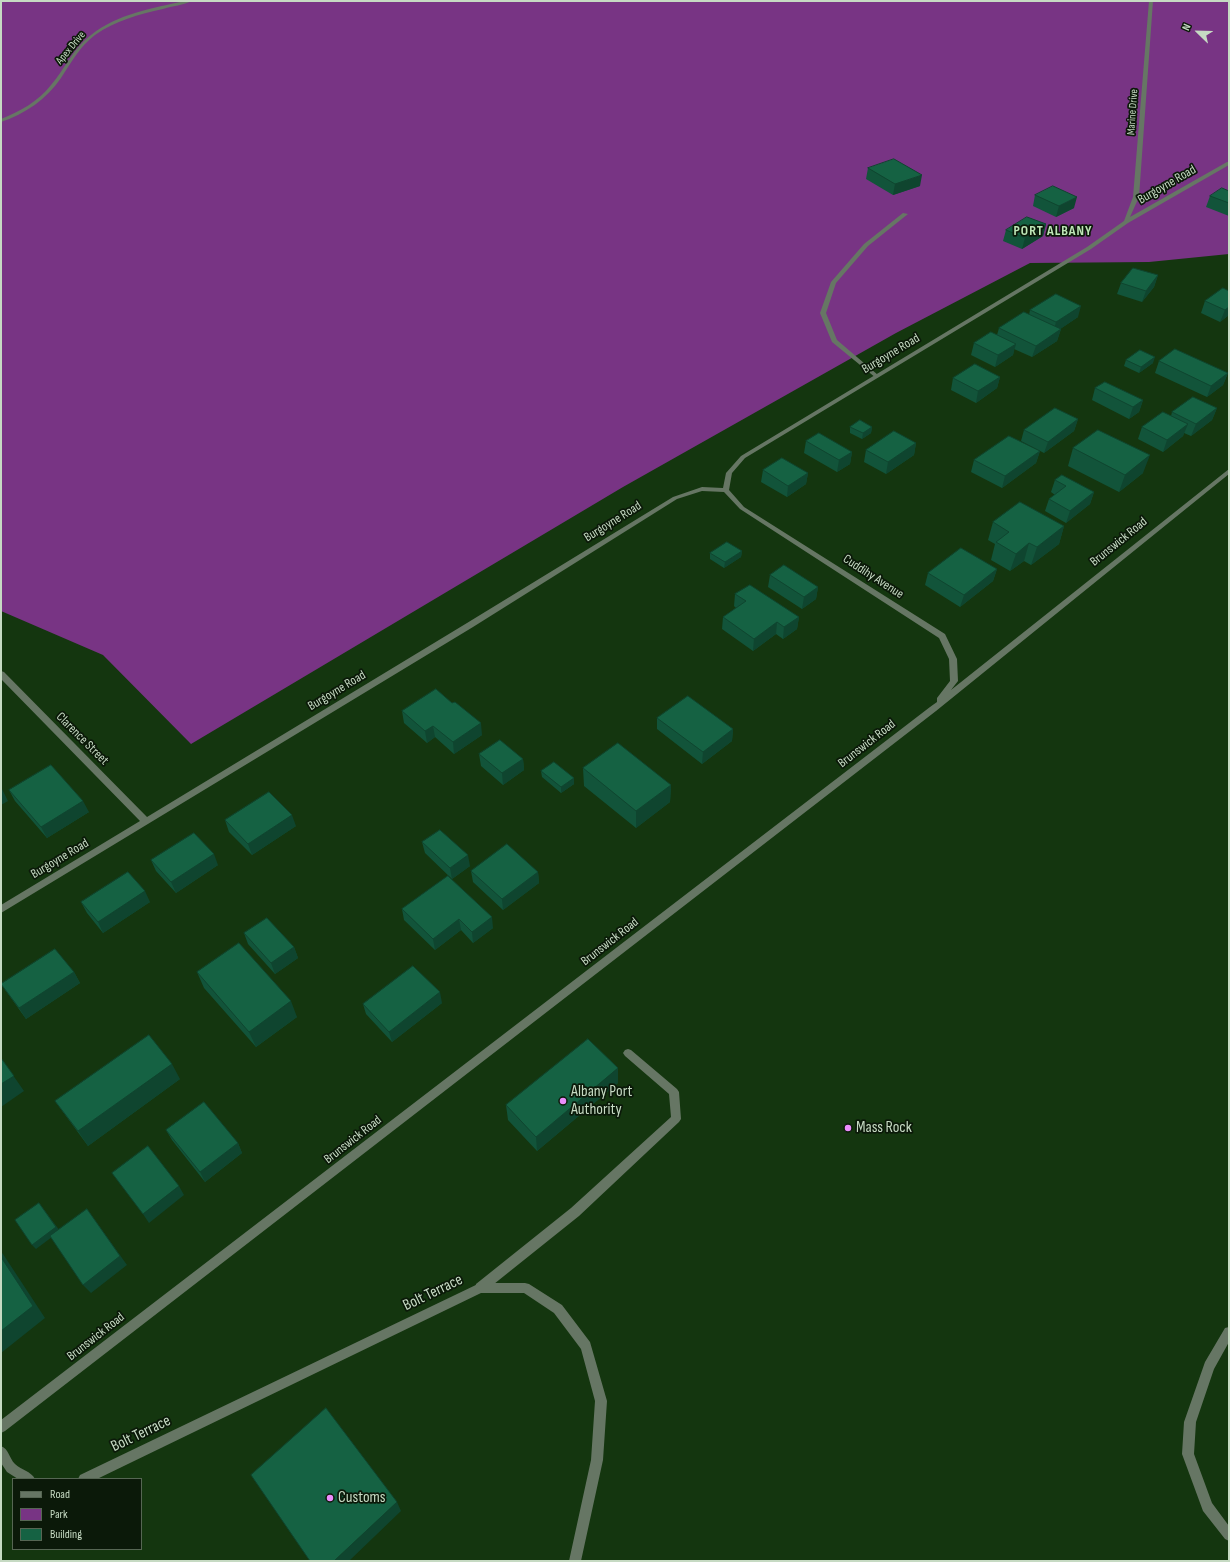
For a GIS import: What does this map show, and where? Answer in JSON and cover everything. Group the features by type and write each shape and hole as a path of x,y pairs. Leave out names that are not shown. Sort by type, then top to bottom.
{"street":[{"name":"Apex Drive","path":"1,121 24,109 47,93 82,46 93,36 124,19 190,1"},
{"name":"Marine Drive","path":"1126,222 1136,197 1151,1"},
{"name":"Burgoyne Road","path":"1,909 470,625 674,498 702,489 726,490 729,473 743,457 1090,248 1126,222 1229,163"},
{"path":"876,376 834,341 823,313 833,283 866,245 905,214"},
{"name":"Brunswick Road","path":"1,1427 934,709 1229,471"},
{"name":"Cuddihy Avenue","path":"726,490 742,508 942,636 954,659 954,681 934,709"},
{"name":"Clarence Street","path":"1,674 146,822"},
{"path":"480,1288 575,1212 676,1119 674,1092 628,1053"},
{"name":"Bolt Terrace","path":"86,1478 480,1288 525,1288 558,1309 586,1346 601,1401 597,1460 575,1561"},
{"path":"1229,1332 1210,1366 1190,1422 1188,1454 1207,1507 1229,1535"},
{"path":"1,1452 11,1468 27,1478"}],"green space":[{"path":"1,1 1229,1 1229,254 1149,262 1030,263 896,333 623,487 191,744 103,655 1,611"}],"building":[{"path":"894,159 922,175 895,184 868,168"},
{"path":"1053,186 1077,197 1059,206 1035,195"},
{"path":"1222,188 1229,191 1229,203 1210,196"},
{"path":"1027,217 1046,224 1025,238 1006,230"},
{"path":"1133,268 1158,275 1146,291 1121,283"},
{"path":"1223,288 1229,291 1229,307 1225,310 1205,301"},
{"path":"1056,294 1081,306 1056,322 1030,310"},
{"path":"1024,312 1061,329 1036,346 999,328"},
{"path":"991,332 1016,344 998,355 974,343"},
{"path":"1175,349 1228,373 1211,386 1159,361"},
{"path":"1140,350 1155,357 1141,367 1126,360"},
{"path":"975,364 1000,377 978,391 953,378"},
{"path":"1105,382 1143,400 1133,407 1095,388"},
{"path":"1193,397 1217,408 1196,424 1172,412"},
{"path":"1055,408 1078,419 1048,442 1024,430"},
{"path":"1163,412 1188,424 1167,440 1142,427"},
{"path":"860,420 872,427 863,433 850,427"},
{"path":"1098,430 1150,455 1125,475 1073,448"},
{"path":"894,431 916,443 888,462 866,450"},
{"path":"819,433 852,452 839,460 806,441"},
{"path":"1009,436 1040,451 1005,476 974,460"},
{"path":"782,458 808,473 788,486 763,470"},
{"path":"1062,475 1094,492 1070,511 1049,499 1066,486 1055,480"},
{"path":"1020,502 1064,526 1037,547 1029,543 1016,554 996,542 1009,532 993,522"},
{"path":"727,542 742,551 725,562 710,553"},
{"path":"961,548 997,569 964,595 928,573"},
{"path":"784,565 818,587 804,597 770,575"},
{"path":"750,585 799,617 784,627 777,622 754,639 723,617 746,601 735,594"},
{"path":"436,689 452,703 455,702 481,723 453,742 433,726 425,731 402,711"},
{"path":"688,696 733,729 703,752 657,718"},
{"path":"500,740 523,759 502,773 479,754"},
{"path":"618,743 671,785 636,811 583,768"},
{"path":"554,762 574,778 561,787 541,771"},
{"path":"51,765 83,801 41,827 9,790"},
{"path":"269,792 292,815 248,844 225,820"},
{"path":"440,830 468,855 450,868 422,842"},
{"path":"194,833 214,854 171,882 151,860"},
{"path":"507,844 538,872 502,899 471,871"},
{"path":"128,872 145,891 98,922 81,902"},
{"path":"448,876 492,917 472,932 459,919 433,939 402,909"},
{"path":"267,918 294,947 271,963 244,933"},
{"path":"239,943 291,1001 249,1032 197,972"},
{"path":"55,949 74,972 19,1008 1,984"},
{"path":"413,966 440,992 389,1032 363,1004"},
{"path":"149,1035 172,1064 78,1131 55,1101"},
{"name":"Albany Port Authority","path":"588,1039 618,1068 536,1137 506,1105"},
{"path":"1,1058 14,1076 1,1084"},
{"path":"204,1102 238,1143 200,1172 166,1130"},
{"path":"148,1146 179,1186 143,1214 112,1173"},
{"path":"39,1203 56,1227 32,1245 15,1220"},
{"path":"87,1209 120,1256 83,1285 50,1236"},
{"path":"1,1257 33,1306 1,1331"},
{"name":"Customs","path":"326,1408 397,1502 334,1561 310,1561 251,1475"}],"place":[{"name":"Albany Port Authority","path":"563,1101"},
{"name":"Mass Rock","path":"848,1128"},
{"name":"Customs","path":"330,1498"}],"district":[{"name":"PORT ALBANY","path":"1053,231"}]}
